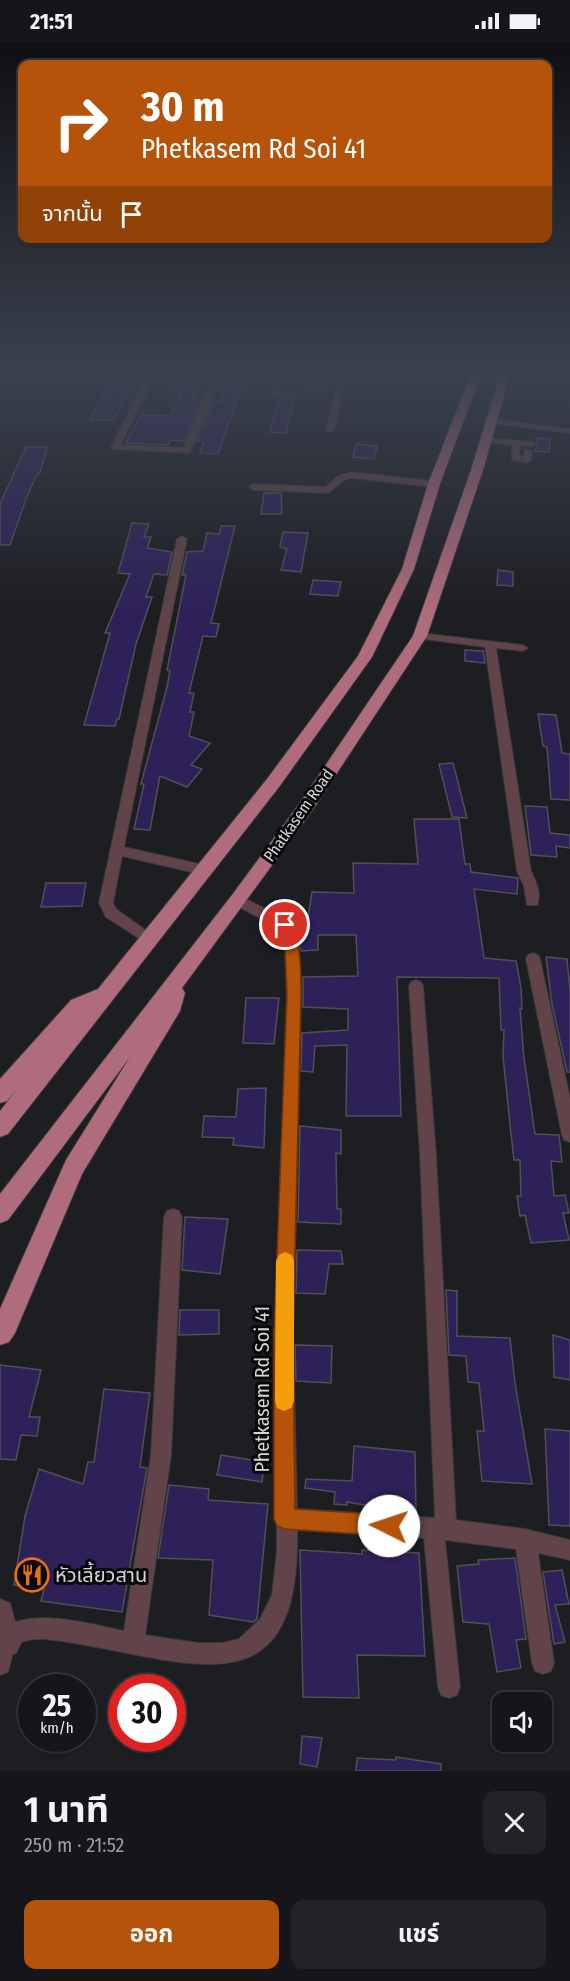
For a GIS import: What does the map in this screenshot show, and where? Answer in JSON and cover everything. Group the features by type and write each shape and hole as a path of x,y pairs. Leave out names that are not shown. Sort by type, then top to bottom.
{"highway":[{"path":"0,1127 273,783 365,657 408,569 446,452"},
{"name":"Phatkasem Road","path":"0,1212 238,900 308,804 420,636 482,452"},
{"path":"0,1333 6,1324 74,1167 173,1005 176,982"},
{"path":"0,1094 78,1006 105,994"}],"street":[{"path":"515,452 515,458 527,460 529,452"},
{"path":"253,487 328,490 344,476 351,475 434,484"},
{"path":"149,940 111,913 106,903 182,540"},
{"path":"420,636 523,648"},
{"path":"490,644 524,871 531,886 532,901"},
{"path":"117,850 204,870"},
{"name":"Phetkasem Rd Soi 41","path":"3,1654 15,1634 25,1629 56,1629 171,1650 215,1654 243,1648 264,1633 278,1608 285,1582 287,1550 284,1335 294,994 292,947 285,925 238,900"},
{"path":"533,959 570,1135"},
{"path":"416,986 428,1155 440,1529 449,1687"},
{"path":"133,1642 161,1455 173,1217"},
{"path":"285,1519 440,1529 525,1539 570,1550"},
{"path":"525,1539 543,1663"},
{"path":"0,1613 3,1654"}],"building":[{"path":"24,452 46,452 40,473 37,474 26,499 10,545 0,545 0,504"},
{"path":"200,452 219,452 218,454"},
{"path":"354,452 376,452 374,459 353,457"},
{"path":"264,493 281,493 282,514 261,514"},
{"path":"132,523 149,524 144,537 151,537 147,548 172,552 167,575 154,574 146,597 152,597 136,644 119,719 115,726 84,725 110,633 105,633 130,574 118,573"},
{"path":"221,526 235,526 211,623 219,624 216,637 203,636 189,693 194,693 190,712 194,712 189,736 210,743 191,765 202,769 187,787 160,776 150,830 134,829 144,784 141,784 167,687 170,671 167,670 186,575 182,575 187,552 203,551 207,533 219,534"},
{"path":"283,532 308,533 301,572 281,570 287,549 280,547"},
{"path":"498,570 513,572 513,586 497,585"},
{"path":"313,580 341,582 338,596 310,594"},
{"path":"465,650 483,651 485,663 465,661"},
{"path":"538,714 556,715 562,753 570,754 570,800 551,799 547,747 543,746"},
{"path":"453,763 467,818 452,817 439,764"},
{"path":"525,806 547,807 550,833 570,835 570,848 556,846 557,857 531,855"},
{"path":"414,819 459,819 465,864 470,864 471,872 518,878 517,894 474,889 484,958 516,961 521,988 522,1009 520,1008 524,1058 535,1134 559,1135 562,1162 551,1161 554,1196 565,1195 569,1213 563,1213 569,1240 531,1243 525,1215 520,1216 517,1196 521,1196 520,1160 514,1160 503,1056 504,1030 501,1030 499,978 397,977 401,1116 346,1116 347,1045 315,1046 313,1072 301,1071 302,1033 348,1030 348,1009 303,1007 303,977 358,976 356,935 318,935 318,950 301,951 297,934 305,935 312,892 354,893 353,863 418,864"},
{"path":"46,883 86,883 82,906 41,907"},
{"path":"546,957 567,959 570,989 570,1072 567,1072 552,1004"},
{"path":"246,998 279,998 274,1044 243,1043"},
{"path":"266,1088 264,1148 233,1145 234,1138 202,1137 204,1116 236,1117 238,1089"},
{"path":"300,1126 341,1130 341,1154 336,1153 337,1209 341,1209 341,1224 298,1222"},
{"path":"185,1217 228,1219 220,1274 182,1270"},
{"path":"297,1250 341,1251 343,1264 329,1264 325,1294 296,1293"},
{"path":"446,1290 457,1291 457,1336 510,1338 532,1484 482,1481 477,1431 484,1431 479,1383 468,1382 466,1356 449,1355"},
{"path":"180,1310 219,1310 219,1334 179,1335"},
{"path":"553,1335 570,1340 570,1380 554,1377"},
{"path":"295,1345 332,1346 331,1383 296,1381"},
{"path":"0,1365 41,1370 29,1417 40,1417 37,1436 21,1435 16,1460 0,1459"},
{"path":"104,1389 150,1393 140,1467 147,1468 122,1612 41,1601 44,1589 14,1585 25,1516 39,1469 83,1484 88,1462 94,1462"},
{"path":"545,1429 570,1431 570,1526 549,1525"},
{"path":"354,1446 415,1452 416,1514 347,1502 347,1505 334,1504 335,1492 305,1488 306,1479 352,1481"},
{"path":"221,1455 264,1462 262,1482 217,1475"},
{"path":"169,1485 209,1489 208,1500 268,1504 257,1619 253,1622 209,1615 213,1560 158,1558"},
{"path":"300,1550 362,1554 362,1550 419,1553 425,1656 357,1655 359,1698 303,1697"},
{"path":"515,1558 526,1639 516,1640 521,1668 497,1672 489,1624 463,1622 457,1566 479,1564 478,1560"},
{"path":"562,1570 569,1604 555,1605 565,1642 554,1644 543,1572"},
{"path":"302,1736 322,1738 317,1767 300,1764"},
{"path":"396,1757 441,1764 441,1771 356,1771 357,1758 396,1760"}],"slow traffic":[{"path":"284,1401 285,1261"}],"place":[{"name":"หัวเลี้ยวสาน","path":"32,1575"}],"route":[{"path":"285,925 292,947 294,994 284,1335 285,1519 389,1526"}]}
